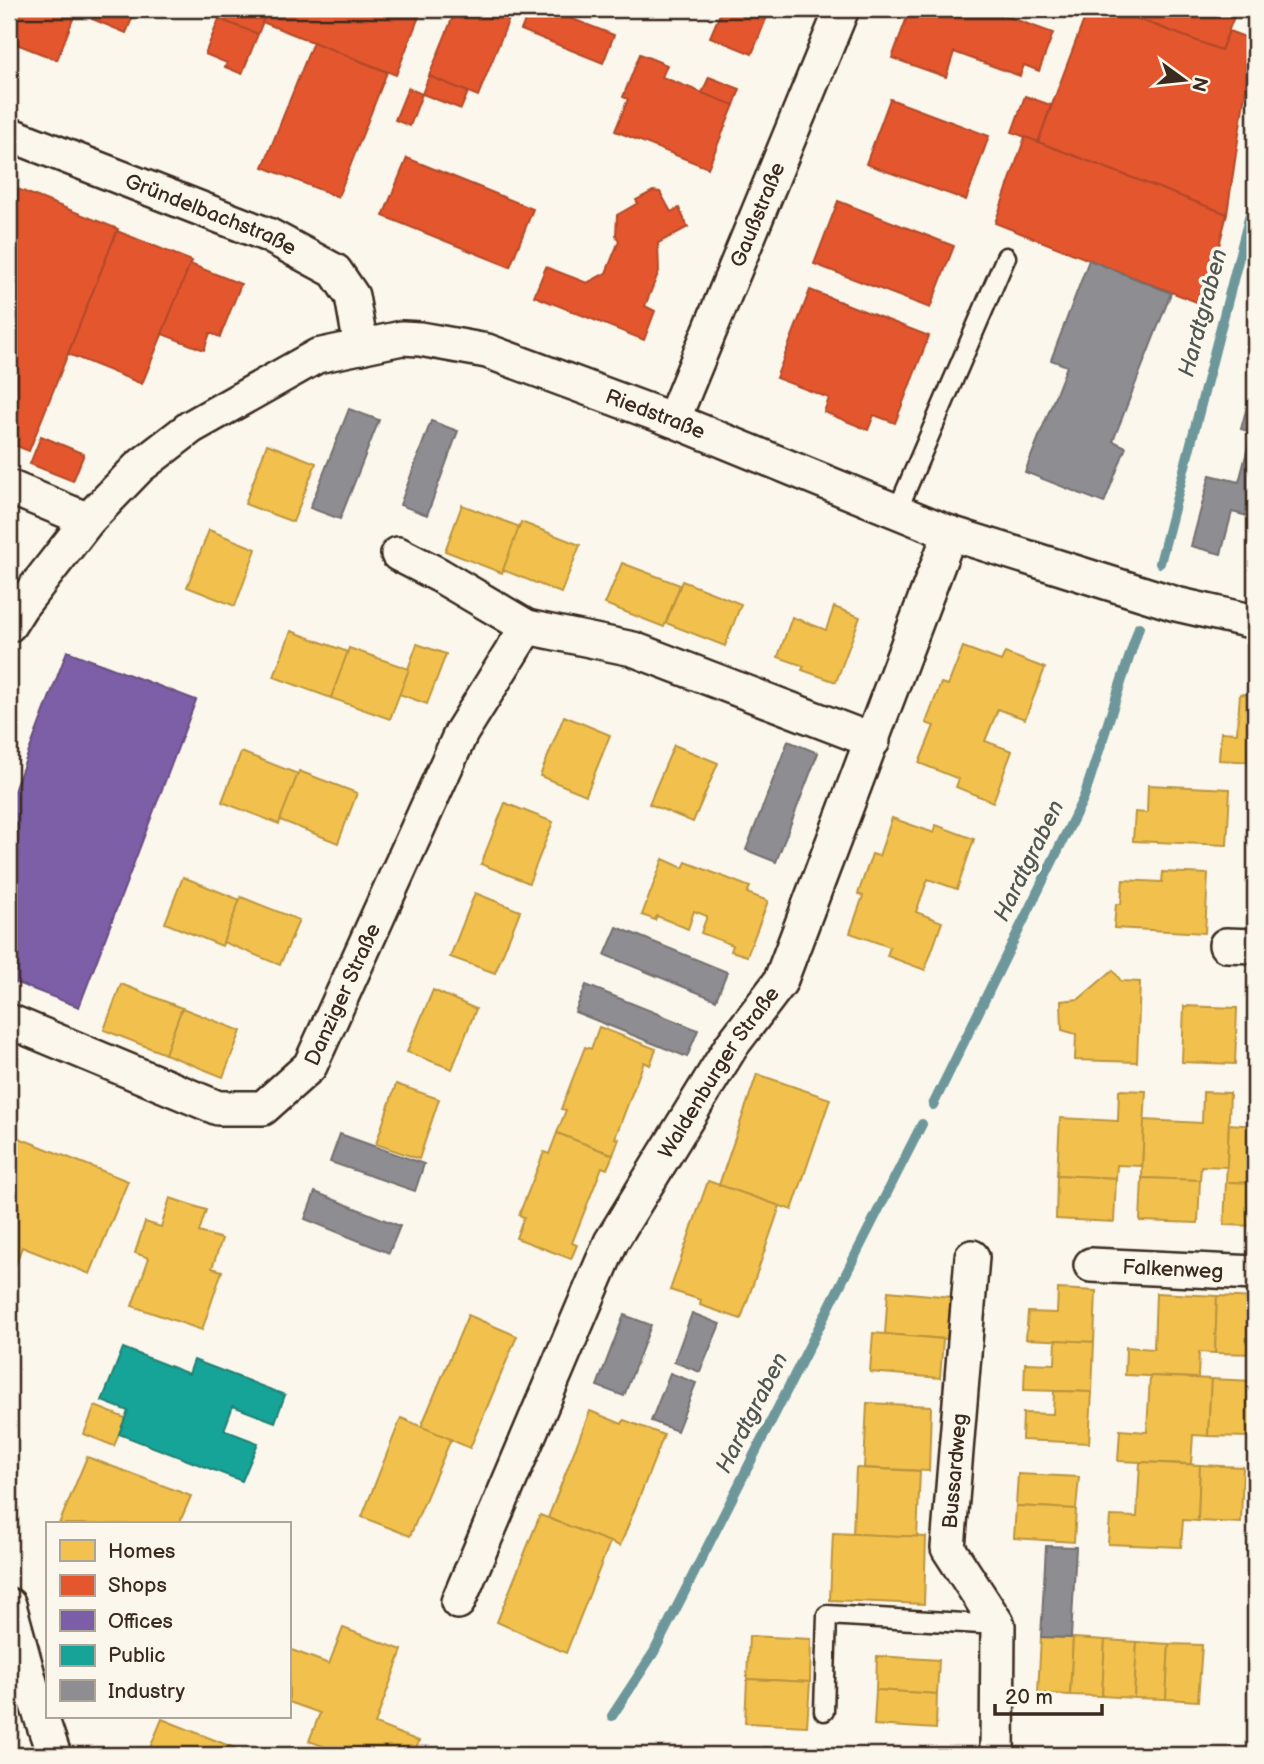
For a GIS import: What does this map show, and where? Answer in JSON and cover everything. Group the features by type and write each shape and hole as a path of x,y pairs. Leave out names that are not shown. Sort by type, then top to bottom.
{"street":[{"name":"Gaußstraße","path":"673,421 842,9"},
{"name":"Gründelbachstraße","path":"9,134 268,235 335,271 352,296 361,347"},
{"name":"Riedstraße","path":"9,625 88,520 139,467 191,427 317,356 402,338 487,351 673,421 950,533 1176,604 1255,622"},
{"path":"9,487 88,520"},
{"name":"Waldenburger Straße","path":"458,1602 611,1242 732,1045 780,982 950,533"},
{"path":"398,554 527,627 633,649 873,741"},
{"name":"Danziger Straße","path":"9,1021 218,1108 263,1108 310,1066 461,733 527,627"},
{"name":"Bussardweg","path":"972,1257 948,1548 998,1625"},
{"name":"Falkenweg","path":"1091,1265 1255,1273"},
{"path":"9,1605 33,1693 54,1755"},
{"path":"996,1755 998,1625"}],"lane":[{"path":"897,511 1006,257"},
{"path":"824,1712 827,1615 998,1625"}],"building: Homes":[{"path":"267,444 316,463 293,522 245,504"},
{"path":"462,505 520,527 502,573 445,551"},
{"path":"521,522 580,545 561,593 503,570"},
{"path":"209,530 256,549 235,606 187,587"},
{"path":"622,563 680,585 664,627 605,604"},
{"path":"682,581 741,604 725,646 666,623"},
{"path":"834,607 860,617 836,682 802,670 804,666 778,657 792,617 826,630"},
{"path":"291,631 348,652 331,698 274,677"},
{"path":"417,644 446,654 427,704 399,694"},
{"path":"963,647 1001,661 1005,653 1045,668 1025,719 998,709 985,741 1012,751 993,802 956,787 959,779 919,763 934,726 926,723 941,683 948,685"},
{"path":"349,648 409,669 390,719 331,698"},
{"path":"1240,694 1255,695 1255,762 1219,760 1221,732 1237,733"},
{"path":"564,716 610,735 586,795 540,776"},
{"path":"674,745 718,763 693,822 649,804"},
{"path":"241,752 298,774 279,824 222,802"},
{"path":"299,771 357,793 338,843 280,820"},
{"path":"1148,785 1230,789 1227,845 1133,841 1135,812 1147,813"},
{"path":"505,803 553,822 529,883 481,864"},
{"path":"892,818 934,833 936,825 974,839 957,889 928,879 916,912 942,922 925,970 887,956 890,947 850,933 863,896 858,894 872,854 879,856"},
{"path":"663,859 683,868 686,862 750,887 747,893 768,901 747,956 731,951 733,945 701,933 707,916 694,911 688,929 657,916 655,920 642,915"},
{"path":"1163,872 1208,874 1205,933 1114,928 1116,904 1121,904 1123,880 1162,882"},
{"path":"183,877 240,900 222,946 165,923"},
{"path":"475,893 520,911 495,973 450,957"},
{"path":"241,897 299,920 280,965 223,942"},
{"path":"1113,970 1121,981 1140,982 1137,1062 1075,1060 1076,1034 1062,1030 1061,1001 1079,999"},
{"path":"121,984 182,1008 165,1054 104,1030"},
{"path":"433,990 476,1009 452,1069 407,1052"},
{"path":"1184,1006 1237,1008 1235,1064 1182,1062"},
{"path":"182,1008 241,1031 223,1077 165,1054"},
{"path":"599,1027 656,1049 650,1065 644,1062 615,1138 619,1139 613,1155 557,1133 566,1110 561,1109 585,1047 591,1049"},
{"path":"757,1074 830,1099 792,1210 719,1185"},
{"path":"396,1084 439,1099 419,1159 376,1144"},
{"path":"1119,1090 1146,1091 1142,1166 1117,1165 1116,1178 1057,1175 1060,1118 1118,1121"},
{"path":"1203,1092 1230,1093 1227,1167 1201,1166 1200,1180 1142,1178 1144,1120 1202,1123"},
{"path":"1229,1124 1255,1126 1255,1183 1226,1182"},
{"path":"557,1133 613,1155 607,1169 602,1167 572,1243 577,1245 571,1259 516,1238 524,1217 519,1215 544,1152 549,1154"},
{"path":"9,1134 128,1181 90,1274 22,1247 13,1271 9,1269"},
{"path":"1057,1175 1116,1178 1114,1222 1056,1219"},
{"path":"1142,1178 1200,1180 1198,1223 1140,1221"},
{"path":"708,1181 780,1206 741,1319 700,1305 701,1300 670,1290"},
{"path":"1226,1182 1255,1183 1255,1226 1224,1225"},
{"path":"170,1198 206,1210 199,1232 222,1239 212,1268 222,1271 202,1330 132,1306 149,1258 135,1253 145,1222 161,1227"},
{"path":"1058,1289 1096,1291 1094,1342 1026,1339 1028,1312 1057,1313"},
{"path":"888,1291 951,1297 947,1339 885,1334"},
{"path":"1156,1293 1217,1296 1215,1353 1199,1352 1198,1378 1125,1375 1126,1347 1154,1349"},
{"path":"1217,1296 1255,1298 1255,1354 1215,1353"},
{"path":"468,1315 517,1336 470,1448 421,1427"},
{"path":"873,1333 943,1339 940,1378 870,1372"},
{"path":"1056,1340 1094,1342 1092,1392 1024,1390 1025,1363 1055,1364"},
{"path":"1150,1376 1211,1379 1208,1436 1193,1435 1191,1464 1118,1461 1120,1430 1147,1432"},
{"path":"1211,1379 1253,1381 1250,1437 1208,1436"},
{"path":"1054,1391 1092,1392 1089,1443 1022,1440 1023,1413 1053,1414"},
{"path":"867,1403 931,1406 929,1471 864,1468"},
{"path":"95,1406 125,1418 114,1446 84,1434"},
{"path":"590,1411 622,1424 624,1420 664,1435 620,1546 548,1518"},
{"path":"401,1418 451,1439 410,1536 362,1517"},
{"path":"87,1457 191,1496 180,1522 60,1522"},
{"path":"1140,1462 1200,1465 1198,1521 1183,1520 1181,1547 1108,1544 1110,1516 1137,1517"},
{"path":"1200,1465 1243,1467 1241,1523 1198,1521"},
{"path":"856,1468 920,1471 917,1537 853,1534"},
{"path":"1018,1474 1079,1477 1076,1509 1016,1506"},
{"path":"1016,1506 1076,1509 1074,1542 1014,1538"},
{"path":"540,1515 610,1542 566,1653 497,1622"},
{"path":"833,1533 926,1537 924,1604 830,1600"},
{"path":"343,1628 402,1650 375,1724 419,1741 413,1755 348,1755 309,1741 320,1713 290,1702 290,1649 329,1664"},
{"path":"749,1636 811,1639 810,1682 747,1679"},
{"path":"1041,1637 1073,1638 1070,1695 1038,1693"},
{"path":"1073,1638 1105,1640 1102,1696 1070,1695"},
{"path":"1105,1640 1137,1642 1134,1698 1102,1696"},
{"path":"1137,1642 1169,1644 1166,1699 1134,1698"},
{"path":"1169,1644 1202,1645 1198,1701 1166,1699"},
{"path":"877,1656 939,1660 937,1694 876,1690"},
{"path":"747,1679 810,1682 807,1726 745,1723"},
{"path":"876,1690 937,1694 936,1729 874,1725"},
{"path":"162,1719 252,1755 147,1755"},
{"path":"764,1747 830,1752 830,1755 763,1755"}],"building: Shops":[{"path":"9,9 77,9 57,60 9,41"},
{"path":"96,9 136,9 126,33 92,19"},
{"path":"230,9 268,9 258,34 225,22"},
{"path":"268,9 422,9 396,75 262,22"},
{"path":"456,9 513,9 478,96 429,76"},
{"path":"530,9 547,9 614,35 603,63 521,30"},
{"path":"722,9 770,9 752,54 710,37"},
{"path":"910,9 986,9 1053,33 1039,71 1024,65 1020,76 954,52 946,77 892,58"},
{"path":"1088,9 1111,9 1221,50 1229,31 1253,40 1227,214 1038,142"},
{"path":"1147,9 1237,9 1221,50 1142,20"},
{"path":"219,19 258,34 242,74 225,67 227,63 205,54"},
{"path":"313,42 387,72 338,197 263,167"},
{"path":"640,54 667,65 662,77 734,105 708,168 615,131 628,99 623,97"},
{"path":"429,76 468,92 461,109 422,94"},
{"path":"709,77 740,89 734,105 702,93"},
{"path":"408,88 422,94 410,126 395,120"},
{"path":"1025,96 1051,105 1038,142 1012,132"},
{"path":"890,99 989,136 966,200 866,164"},
{"path":"1025,137 1227,214 1204,305 995,223"},
{"path":"407,158 533,209 510,267 383,216"},
{"path":"15,188 118,229 29,451 9,443 9,202"},
{"path":"653,191 660,192 671,212 679,208 688,227 658,243 659,271 645,306 655,311 644,340 534,296 546,267 587,283 606,273 619,241 616,235 617,215"},
{"path":"838,201 954,246 930,308 814,264"},
{"path":"117,231 192,261 142,384 68,354"},
{"path":"190,264 241,284 220,337 210,333 204,350 162,334"},
{"path":"810,290 929,336 895,423 874,415 868,430 824,412 829,398 776,378"},
{"path":"41,436 84,454 73,481 30,464"}],"building: Offices":[{"path":"67,651 196,700 79,1007 9,980 9,804"}],"building: Public":[{"path":"123,1348 189,1374 194,1360 285,1395 275,1422 233,1406 224,1430 258,1443 242,1481 119,1434 128,1411 102,1401"}],"building: Industry":[{"path":"1089,260 1171,293 1113,441 1126,447 1104,503 1025,472 1067,366 1051,360"},
{"path":"1255,376 1255,518 1232,512 1221,554 1191,546 1210,475 1239,482 1252,432 1241,429"},
{"path":"349,409 379,420 340,519 310,508"},
{"path":"431,421 458,431 427,515 400,505"},
{"path":"788,741 818,753 776,862 746,850"},
{"path":"617,927 727,972 716,1000 605,955"},
{"path":"586,985 698,1030 687,1057 575,1012"},
{"path":"340,1134 424,1164 415,1191 330,1162"},
{"path":"315,1192 400,1226 389,1253 305,1219"},
{"path":"692,1313 720,1324 700,1372 674,1362"},
{"path":"624,1315 651,1325 624,1396 597,1386"},
{"path":"670,1373 696,1383 677,1431 651,1421"},
{"path":"1046,1546 1076,1547 1071,1638 1041,1637"}],"waterway":[{"name":"Hardtgraben","path":"1160,563 1255,195"},
{"name":"Hardtgraben","path":"933,1105 1084,797 1139,627"},
{"name":"Hardtgraben","path":"612,1716 654,1652 922,1124"}]}
